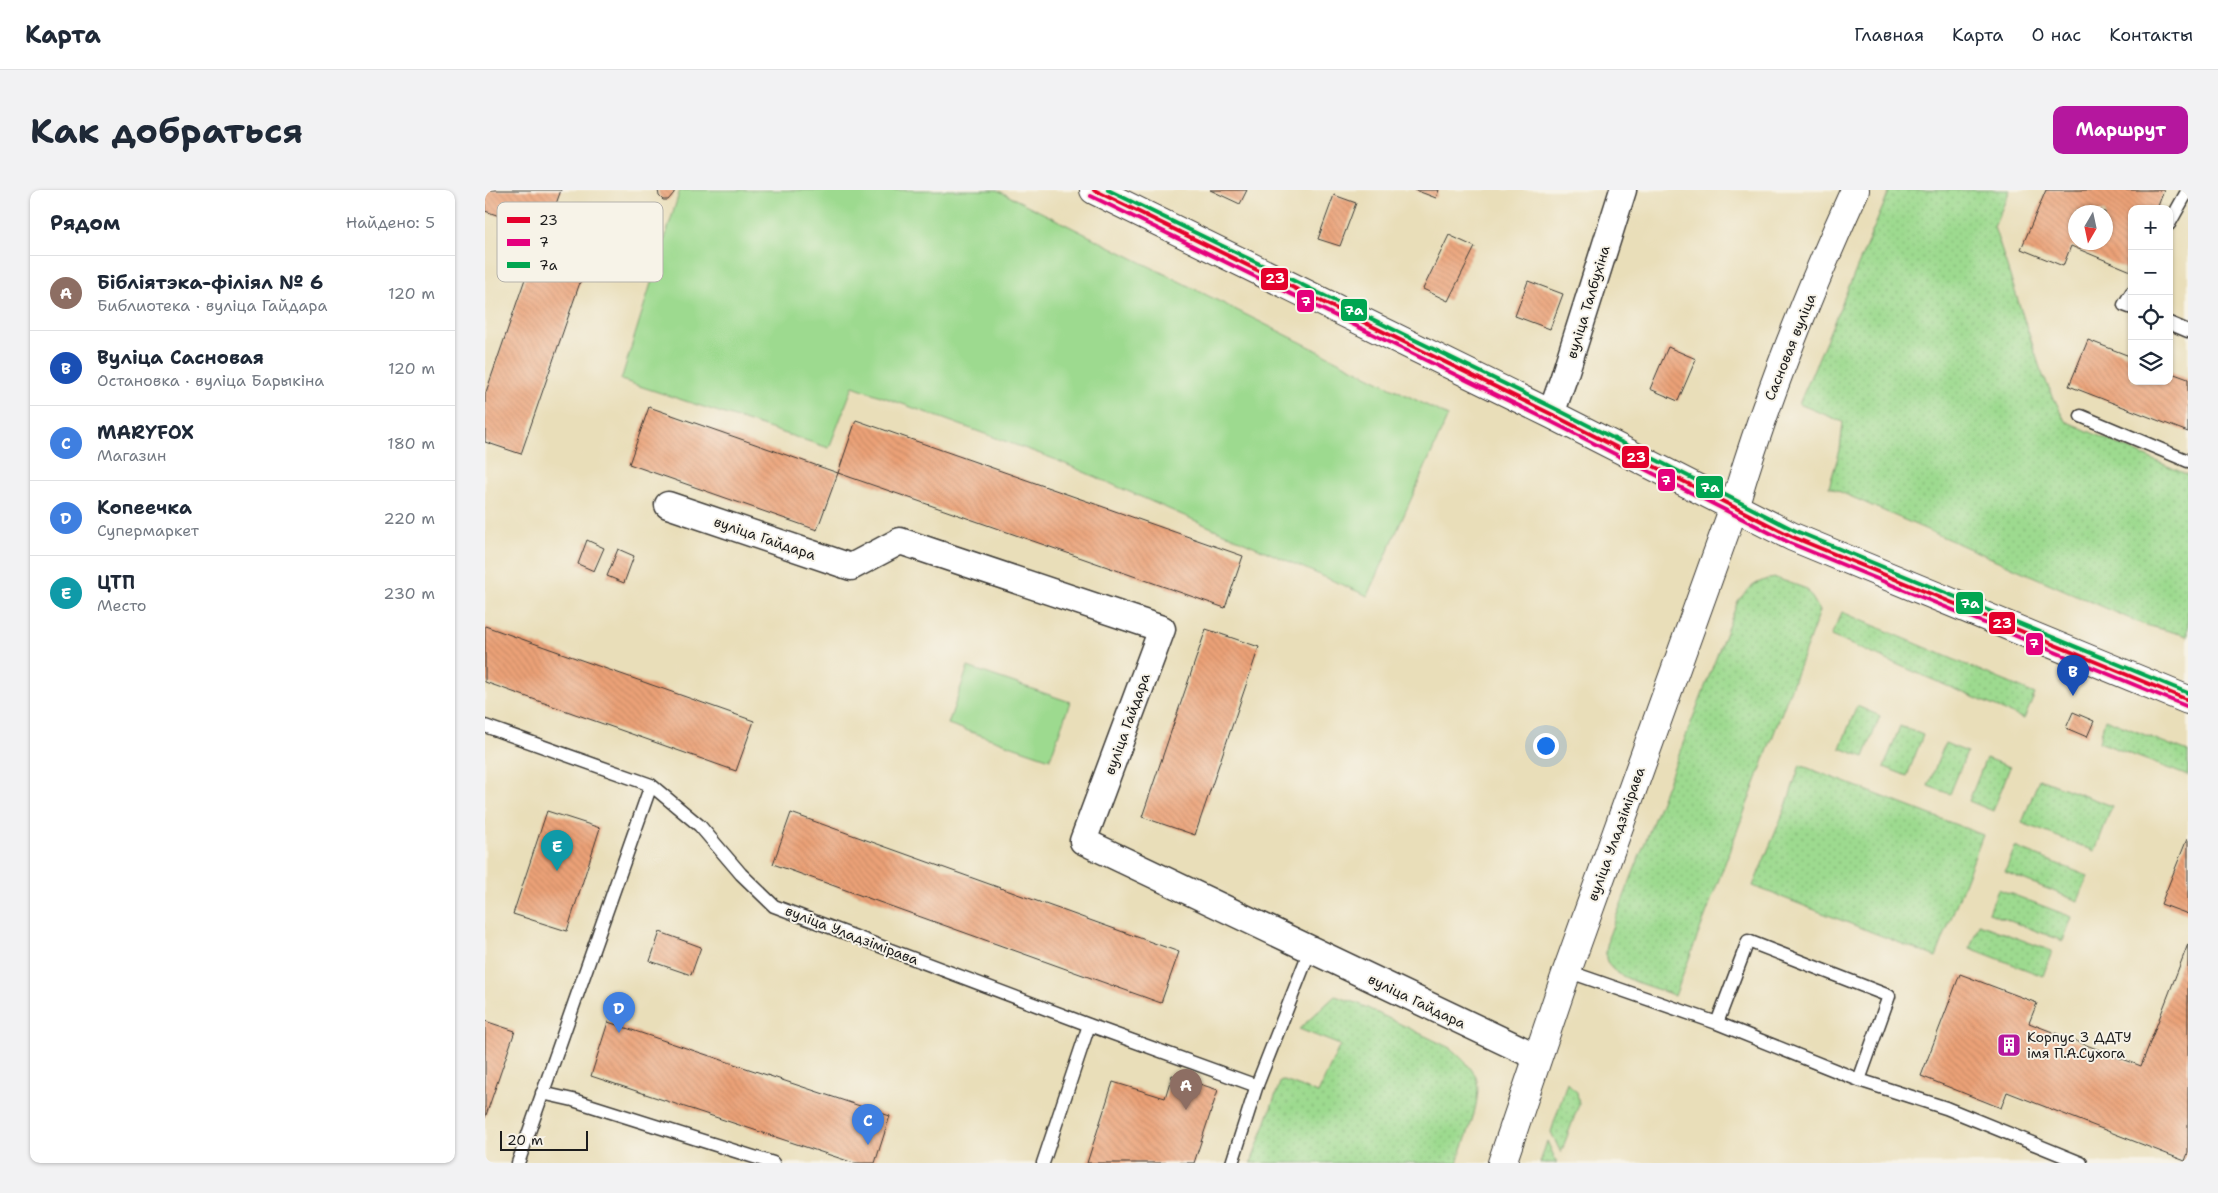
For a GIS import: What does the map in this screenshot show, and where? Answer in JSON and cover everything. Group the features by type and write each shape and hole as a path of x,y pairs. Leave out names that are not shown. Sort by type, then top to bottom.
{"main road":[{"path":"1094,190 1551,414 1793,536 2188,700"},
{"name":"Сасновая вуліца","path":"1734,506 1781,363 1855,190"},
{"name":"вуліца Уладзімірава","path":"1501,1163 1567,971 1734,506"}],"street":[{"name":"вуліца Талбухіна","path":"1551,414 1565,377 1623,190"},
{"name":"вуліца Гайдара","path":"668,505 851,567 900,541 1162,629 1083,841 1537,1057"}],"lane":[{"path":"2173,217 2188,190"},
{"path":"2173,324 2188,330"},
{"path":"2081,416 2188,461"},
{"name":"вуліца Уладзімірава","path":"485,726 651,785 700,826 741,874 775,906 1089,1025 1257,1086"},
{"path":"518,1163 651,785"},
{"path":"1717,1023 1748,941 1889,996 1859,1080"},
{"path":"1233,1163 1257,1086 1310,950"},
{"path":"1567,971 1717,1023 1859,1080 1946,1108 2081,1163"},
{"path":"1043,1163 1089,1025"},
{"path":"542,1093 573,1100 773,1163"}],"green space":[{"path":"680,190 997,190 1448,416 1368,596 1054,459 853,386 829,448 621,380 651,282 663,282 663,245"},
{"path":"1890,190 2010,190 1994,227 2041,371 2065,421 2188,475 2188,636 2142,624 1829,487 1840,450 1843,422 1799,404"},
{"path":"1776,578 1807,589 1820,611 1675,996 1635,982 1616,972 1609,965 1606,958 1608,938 1738,601 1754,585 1764,580"},
{"path":"1842,612 2035,694 2024,719 1831,636"},
{"path":"968,667 1070,702 1050,759 948,724"},
{"path":"1857,706 1880,716 1864,757 1840,748"},
{"path":"2105,719 2188,752 2188,776 2099,742"},
{"path":"1900,726 1923,735 1907,776 1884,767"},
{"path":"1945,743 1967,752 1950,794 1928,786"},
{"path":"1986,758 2010,767 1993,811 1969,801"},
{"path":"1800,765 1983,835 1936,957 1753,886 1785,809"},
{"path":"2039,779 2112,806 2095,851 2022,823"},
{"path":"2015,847 2088,876 2078,901 2005,872"},
{"path":"1998,889 2072,917 2063,941 1989,913"},
{"path":"1979,924 2052,951 2043,976 1970,948"},
{"path":"1335,996 1357,1003 1450,1048 1471,1069 1476,1077 1478,1086 1477,1096 1472,1120 1457,1163 1251,1163 1281,1080 1318,1093 1340,1045 1299,1029"},
{"path":"1567,1082 1577,1092 1579,1104 1561,1153 1551,1132"},
{"path":"1547,1141 1557,1163 1540,1163"}],"building":[{"path":"485,190 561,190 557,202 497,202 497,215 485,211"},
{"path":"658,190 674,190 674,193 668,200 663,200 659,196"},
{"path":"1210,190 1247,190 1240,204"},
{"path":"1415,190 1439,190 1436,198"},
{"path":"2046,190 2164,190 2158,205 2128,205 2128,270 2081,250 2113,250 2113,205 2068,205 2069,250 2063,266 2021,249"},
{"path":"1334,195 1356,203 1340,246 1318,239"},
{"path":"1449,235 1475,247 1448,301 1423,289"},
{"path":"1528,281 1563,294 1550,329 1515,316"},
{"path":"524,282 580,282 521,454 485,442 485,395"},
{"path":"2088,340 2128,355 2128,385 2173,385 2173,373 2188,379 2188,432 2069,386"},
{"path":"1668,347 1696,359 1678,401 1650,389"},
{"path":"649,407 838,473 817,530 629,464"},
{"path":"856,420 1243,556 1225,608 838,473"},
{"path":"587,540 604,548 594,571 578,564"},
{"path":"618,549 634,556 624,583 607,576"},
{"path":"485,626 754,721 736,771 485,682"},
{"path":"1206,629 1259,647 1195,835 1142,817"},
{"path":"2073,712 2094,721 2087,737 2066,728"},
{"path":"547,811 600,828 567,931 513,914"},
{"path":"791,813 1179,952 1161,1003 773,864"},
{"path":"2188,840 2188,914 2161,904"},
{"path":"660,932 701,947 691,975 650,961"},
{"name":"Корпус 3 ДДТУ імя П.А.Сухога","path":"2188,944 2188,1153 2185,1161 2007,1092 2001,1108 1921,1076 1960,974 2037,1003 2029,1023 2141,1066"},
{"path":"485,1021 515,1031 485,1118"},
{"path":"608,1022 890,1116 875,1163 854,1163 591,1076"},
{"path":"1172,1075 1218,1090 1194,1163 1087,1163 1113,1082 1165,1098"}],"transit line":[{"name":"23","path":"1094,190 1551,414 1793,537 2188,700"},
{"name":"7а","path":"1108,190 1554,408 1796,531 2188,693"},
{"name":"7","path":"1091,196 1548,420 1790,543 2186,706"}],"place":[{"name":"Вуліца Сасновая","path":"2073,696"},
{"name":"ЦТП","path":"557,871"},
{"name":"Копеечка","path":"619,1033"},
{"name":"Корпус 3 ДДТУ імя П.А.Сухога","path":"2009,1045"},
{"name":"Бібліятэка-філіял № 6","path":"1186,1110"},
{"name":"MARYFOX","path":"868,1145"}]}
